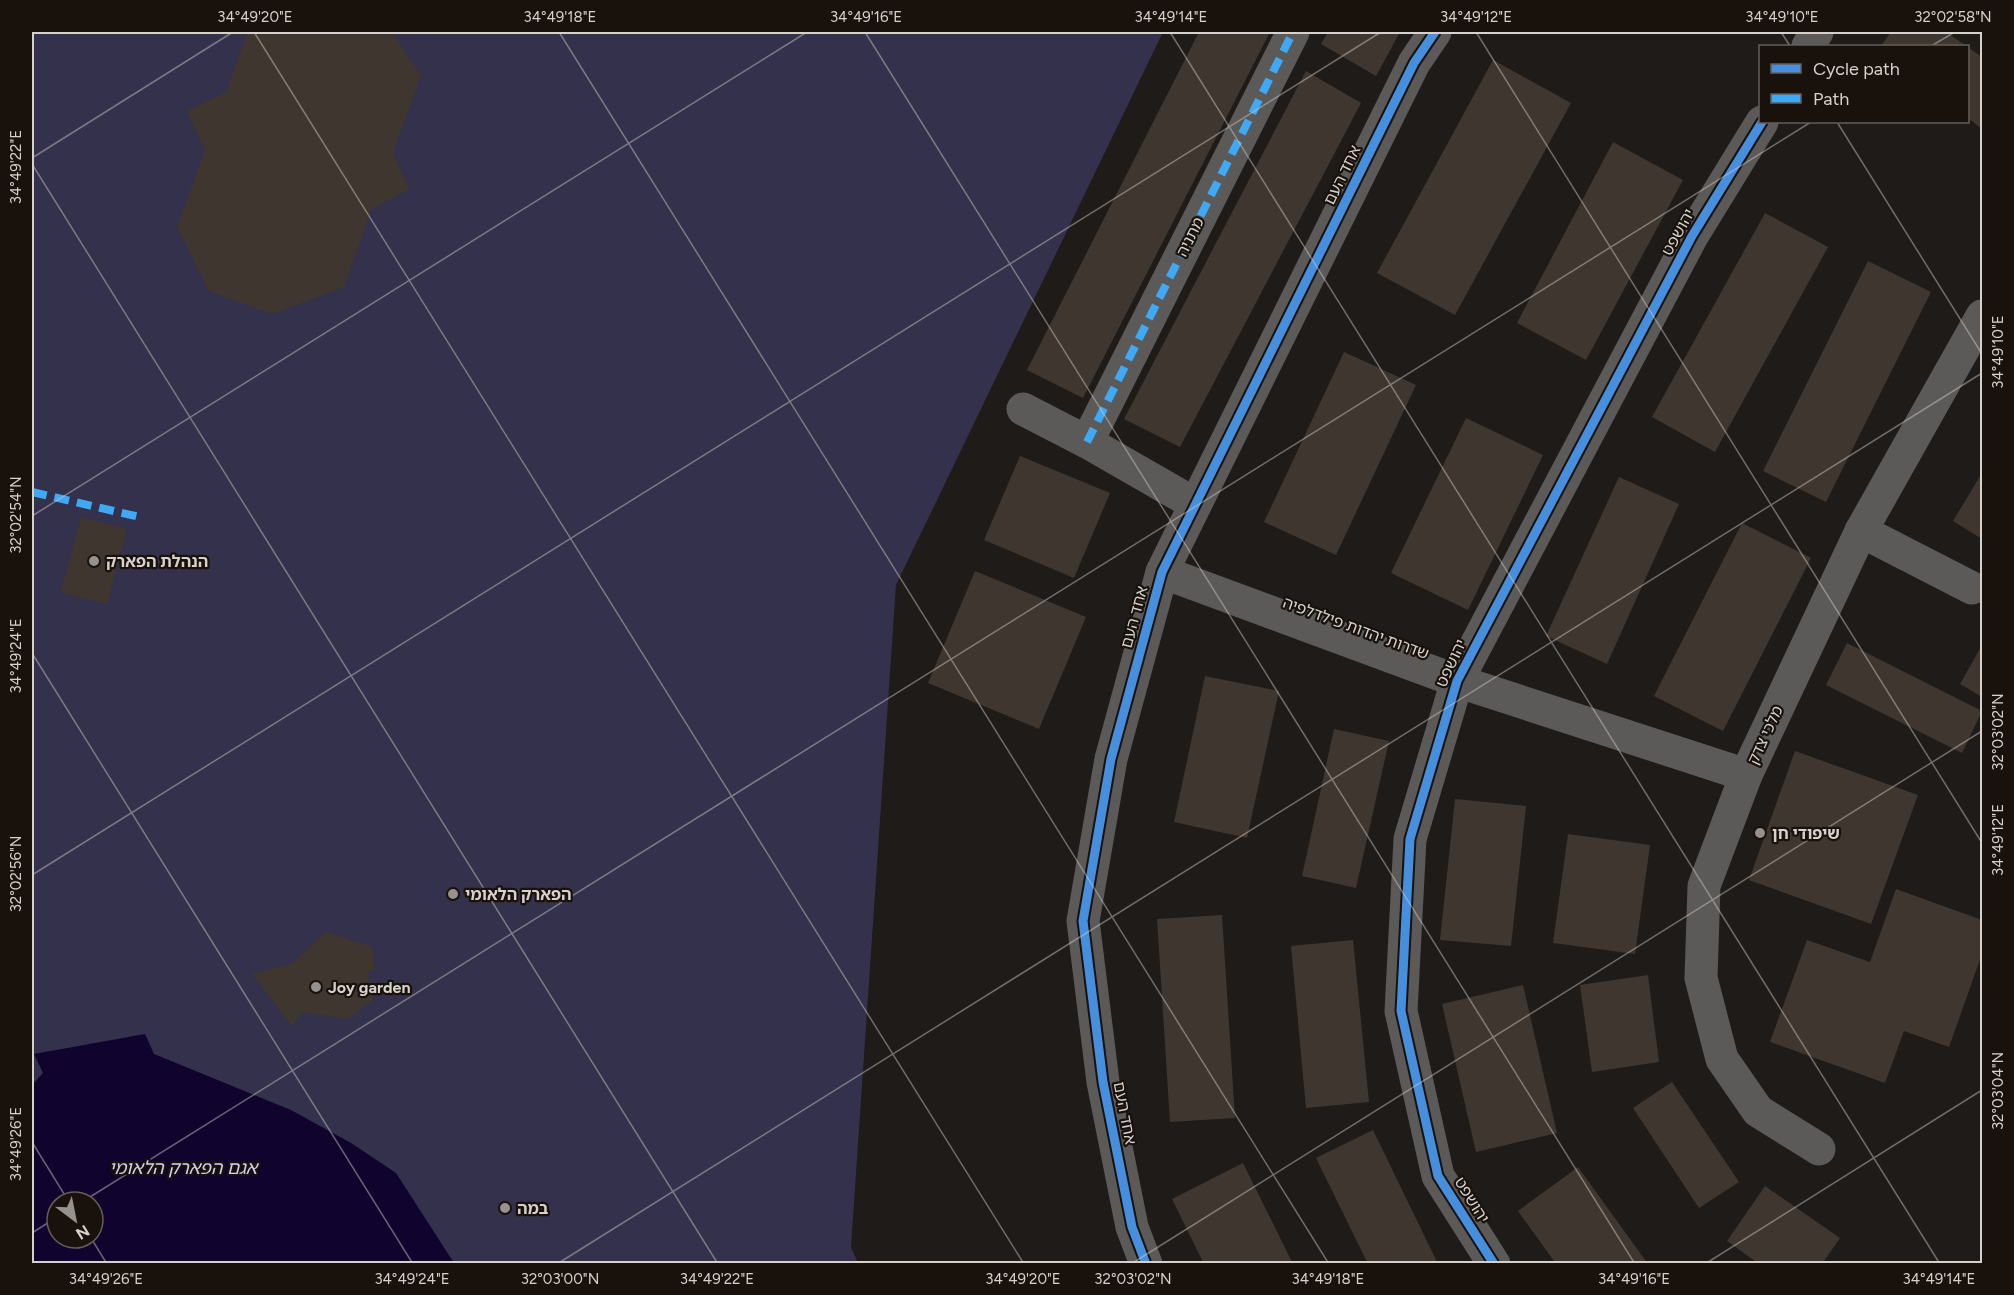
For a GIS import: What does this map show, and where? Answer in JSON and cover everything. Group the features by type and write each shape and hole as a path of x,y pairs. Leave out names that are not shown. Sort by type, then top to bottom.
{"street":[{"name":"מתניה","path":"1088,442 1293,32"},
{"name":"אחד העם","path":"1146,1263 1131,1227 1104,1082 1083,921 1111,759 1162,572 1414,63 1435,32"},
{"path":"1809,45 1817,32"},
{"name":"יהושפט","path":"1494,1263 1438,1176 1401,1011 1410,839 1457,681 1692,236 1761,123"},
{"name":"מלכי צדק","path":"1819,1149 1758,1111 1722,1059 1701,978 1704,886 1746,775 1861,531 1983,316"},
{"path":"1023,409 1088,442 1196,504"},
{"path":"1861,531 1972,588"},
{"name":"שדרות יהדות פילדלפיה","path":"1162,572 1457,681 1746,775"}],"shaded area":[{"name":"הפארק הלאומי","path":"32,32 1163,32 896,585 851,1247 858,1263 32,1263"}],"water":[{"name":"אגם הפארק הלאומי","path":"145,1034 154,1054 291,1110 351,1143 396,1173 454,1263 32,1263 32,1085 43,1073 34,1054"}],"building":[{"path":"248,32 392,32 421,75 393,153 409,189 371,210 344,287 272,314 209,291 177,227 205,150 187,111 226,92"},
{"path":"1199,32 1270,32 1083,398 1027,370"},
{"path":"1328,32 1400,32 1376,76 1321,44"},
{"path":"1891,32 1946,32 1965,45 1882,45"},
{"path":"1969,48 1982,57 1982,129 1969,119"},
{"path":"1493,60 1571,103 1455,315 1377,273"},
{"path":"1306,71 1361,103 1180,447 1124,419"},
{"path":"1613,142 1683,180 1586,360 1517,323"},
{"path":"1765,213 1828,247 1715,452 1652,417"},
{"path":"1868,261 1931,292 1826,502 1763,471"},
{"path":"1344,352 1416,385 1336,555 1264,522"},
{"path":"1466,418 1543,455 1468,610 1391,573"},
{"path":"1020,456 1110,493 1074,578 984,540"},
{"path":"1982,473 1982,539 1953,521"},
{"path":"1619,477 1679,504 1607,664 1546,636"},
{"name":"הנהלת הפארק","path":"81,517 127,529 107,604 61,592"},
{"path":"1742,523 1811,558 1723,731 1654,696"},
{"path":"975,571 1086,617 1039,729 928,683"},
{"path":"1847,643 1982,711 1962,753 1826,685"},
{"path":"1982,645 1982,697 1960,684"},
{"path":"1205,676 1279,691 1247,838 1174,822"},
{"path":"1334,729 1389,741 1356,888 1302,876"},
{"path":"1795,751 1918,795 1871,924 1749,880"},
{"path":"1455,799 1526,806 1511,946 1440,940"},
{"path":"1568,834 1650,845 1635,954 1553,943"},
{"path":"1896,889 1982,920 1982,954 1949,1047 1904,1031 1885,1083 1770,1042 1807,940 1870,962"},
{"path":"1222,915 1235,1118 1170,1122 1157,919"},
{"name":"Joy garden","path":"326,932 372,947 375,970 367,972 373,1000 348,1019 303,1012 292,1026 252,974 293,963"},
{"path":"1353,940 1369,1102 1306,1108 1291,946"},
{"path":"1648,975 1659,1062 1592,1072 1580,985"},
{"path":"1523,985 1557,1133 1476,1152 1442,1004"},
{"path":"1672,1082 1739,1182 1699,1208 1633,1108"},
{"path":"1373,1130 1438,1264 1368,1264 1316,1158"},
{"path":"1243,1163 1293,1264 1204,1264 1172,1199"},
{"path":"1578,1167 1648,1264 1556,1264 1518,1211"},
{"path":"1765,1186 1840,1238 1822,1264 1759,1264 1727,1241"}],"marked path":[{"path":"1087,442 1293,32"},
{"path":"32,492 144,518"}],"cycle path":[{"path":"1146,1264 1132,1227 1103,1082 1083,921 1111,759 1162,572 1414,63 1435,32"},
{"path":"1494,1264 1438,1176 1401,1011 1410,839 1457,681 1692,236 1761,123"}],"place":[{"name":"הנהלת הפארק","path":"94,561"},
{"name":"שיפודי חן","path":"1760,833"},
{"name":"הפארק הלאומי","path":"453,894"},
{"name":"Joy garden","path":"316,987"},
{"name":"במה","path":"505,1208"}]}
